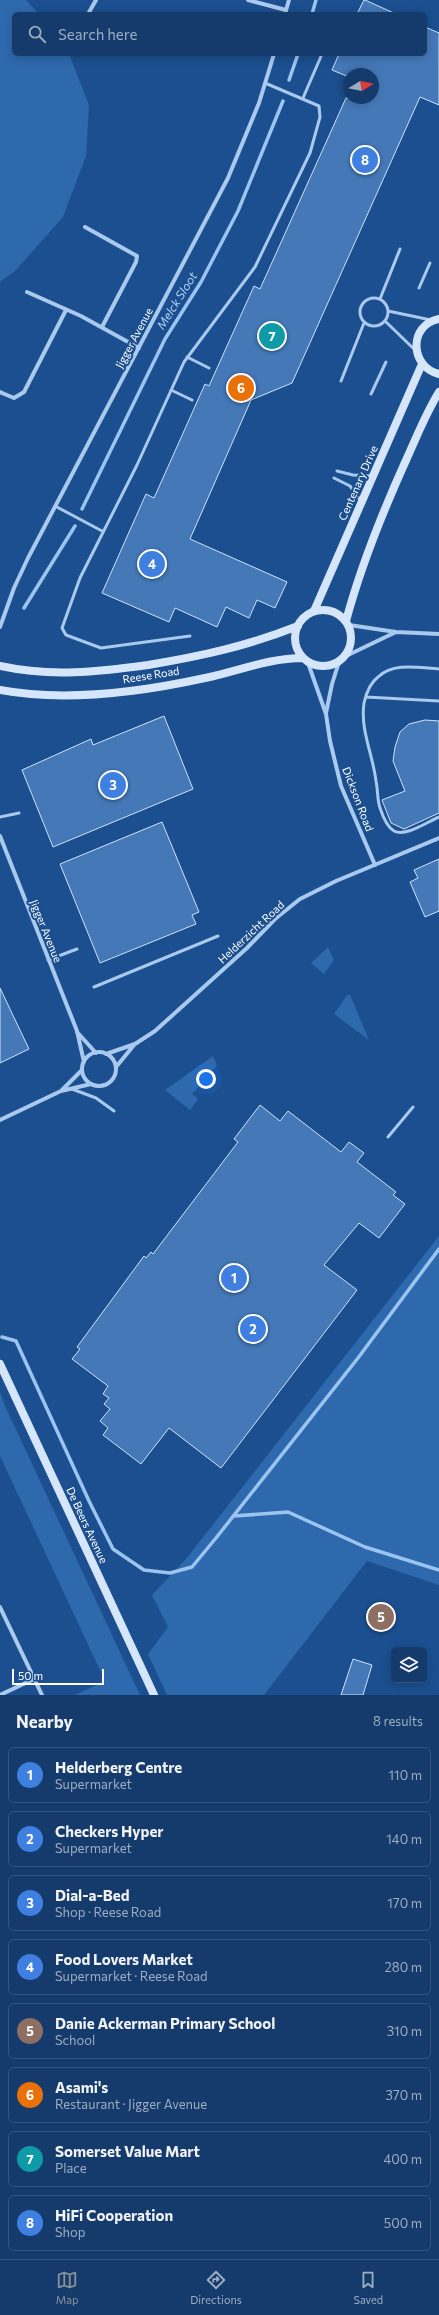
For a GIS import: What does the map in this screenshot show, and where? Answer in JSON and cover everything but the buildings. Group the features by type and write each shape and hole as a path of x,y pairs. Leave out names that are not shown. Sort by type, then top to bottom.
{"street":[{"path":"89,12 96,0"},
{"path":"248,0 285,12 288,0"},
{"name":"Jigger Avenue","path":"0,627 14,588 55,506 228,178 266,83 273,56"},
{"path":"85,227 137,256 136,262 102,327"},
{"path":"27,292 102,327 139,348"},
{"path":"0,392 14,398 24,392 66,310"},
{"path":"437,318 423,327 418,334 416,351 422,364 428,370 439,374"},
{"name":"Centenary Drive","path":"314,611 422,364"},
{"path":"347,623 357,584 377,529 417,435 439,392"},
{"path":"346,656 352,641 347,623 339,614 329,610 314,611 306,615 298,626 295,642 306,660 324,667 340,662 346,656 396,632"},
{"path":"347,623 396,632 439,634"},
{"name":"Reese Road","path":"0,666 52,673 118,669 211,654 252,643 298,626"},
{"name":"Reese Road","path":"0,690 56,696 104,694 204,678 274,660 306,660"},
{"name":"Dickson Road","path":"306,660 326,714 330,741 341,786 375,865"},
{"name":"Dickson Road","path":"326,714 332,684 340,662"},
{"name":"Jigger Avenue","path":"0,836 77,1031 84,1062"},
{"name":"Helderzicht Road","path":"116,1066 135,1044 178,1012 286,910 318,890 439,838"},
{"name":"Jigger Avenue","path":"77,1031 96,1053"},
{"name":"Helderzicht Road","path":"106,1054 135,1044"},
{"path":"0,1120 61,1091 91,1084 102,1086 109,1083 115,1074 116,1066 112,1059 106,1054 96,1053 88,1057 84,1062 82,1070 61,1091"},
{"path":"82,1070 85,1078 91,1084"},
{"name":"De Beers Avenue","path":"0,1364 154,1695"},
{"path":"0,1607 42,1695"},
{"path":"0,1694 34,1679"}],"lane":[{"path":"303,98 321,56"},
{"path":"190,636 101,648 63,634 63,625 80,578 102,531 137,465 170,390 187,357 252,272 307,158 320,113 316,104 266,83"},
{"path":"380,299 400,249"},
{"path":"419,288 430,263"},
{"path":"367,299 380,299 388,310 385,321 375,326 364,323 360,315 361,305 367,299"},
{"path":"388,310 437,318"},
{"path":"385,321 416,351"},
{"path":"341,381 364,323"},
{"path":"187,357 209,368"},
{"path":"371,394 386,362"},
{"path":"170,390 192,400"},
{"path":"337,471 353,475 372,476"},
{"path":"334,478 350,486 361,503"},
{"path":"55,506 102,531"},
{"path":"439,669 407,667 389,670 373,681 366,696 364,716 366,738 376,780 380,808 389,827 394,831 405,832 439,817"},
{"path":"366,696 439,702"},
{"path":"0,817 19,813"},
{"path":"94,987 218,936"},
{"path":"48,960 77,949"},
{"path":"72,1088 96,1098 114,1112"},
{"path":"388,1137 413,1107"}],"shaded area":[{"path":"0,0 26,0 37,12 12,12 12,56 70,56 89,105 86,156 63,217 15,271 0,282"},
{"path":"328,947 334,960 324,974 311,963"},
{"path":"347,995 350,995 369,1040 334,1014"},
{"path":"213,1056 217,1065 192,1094 198,1099 190,1110 165,1090"},
{"path":"439,1236 439,1585 367,1561 264,1695 167,1695 148,1654 168,1627 152,1595 186,1559"},
{"path":"0,1392 5,1406 140,1695 75,1695 105,1681 0,1456"}],"waterway":[{"name":"Melck Sloot","path":"313,12 316,0"},
{"name":"Melck Sloot","path":"289,80 297,56"},
{"name":"Melck Sloot","path":"82,509 165,339 201,282 238,211 283,101"},
{"name":"Melck Sloot","path":"24,608 75,526"},
{"path":"2,1337 16,1341 89,1501 113,1549 144,1570 170,1573 192,1567 358,1358 439,1249"},
{"path":"234,1516 288,1512 365,1547 439,1570"}],"place":[{"name":"HiFi Cooperation","path":"365,160"},
{"name":"Somerset Value Mart","path":"272,336"},
{"name":"Asami's","path":"241,388"},
{"name":"Food Lovers Market","path":"152,564"},
{"name":"Dial-a-Bed","path":"113,785"},
{"name":"Helderberg Centre","path":"234,1278"},
{"name":"Checkers Hyper","path":"253,1329"},
{"name":"Danie Ackerman Primary School","path":"381,1617"}]}
